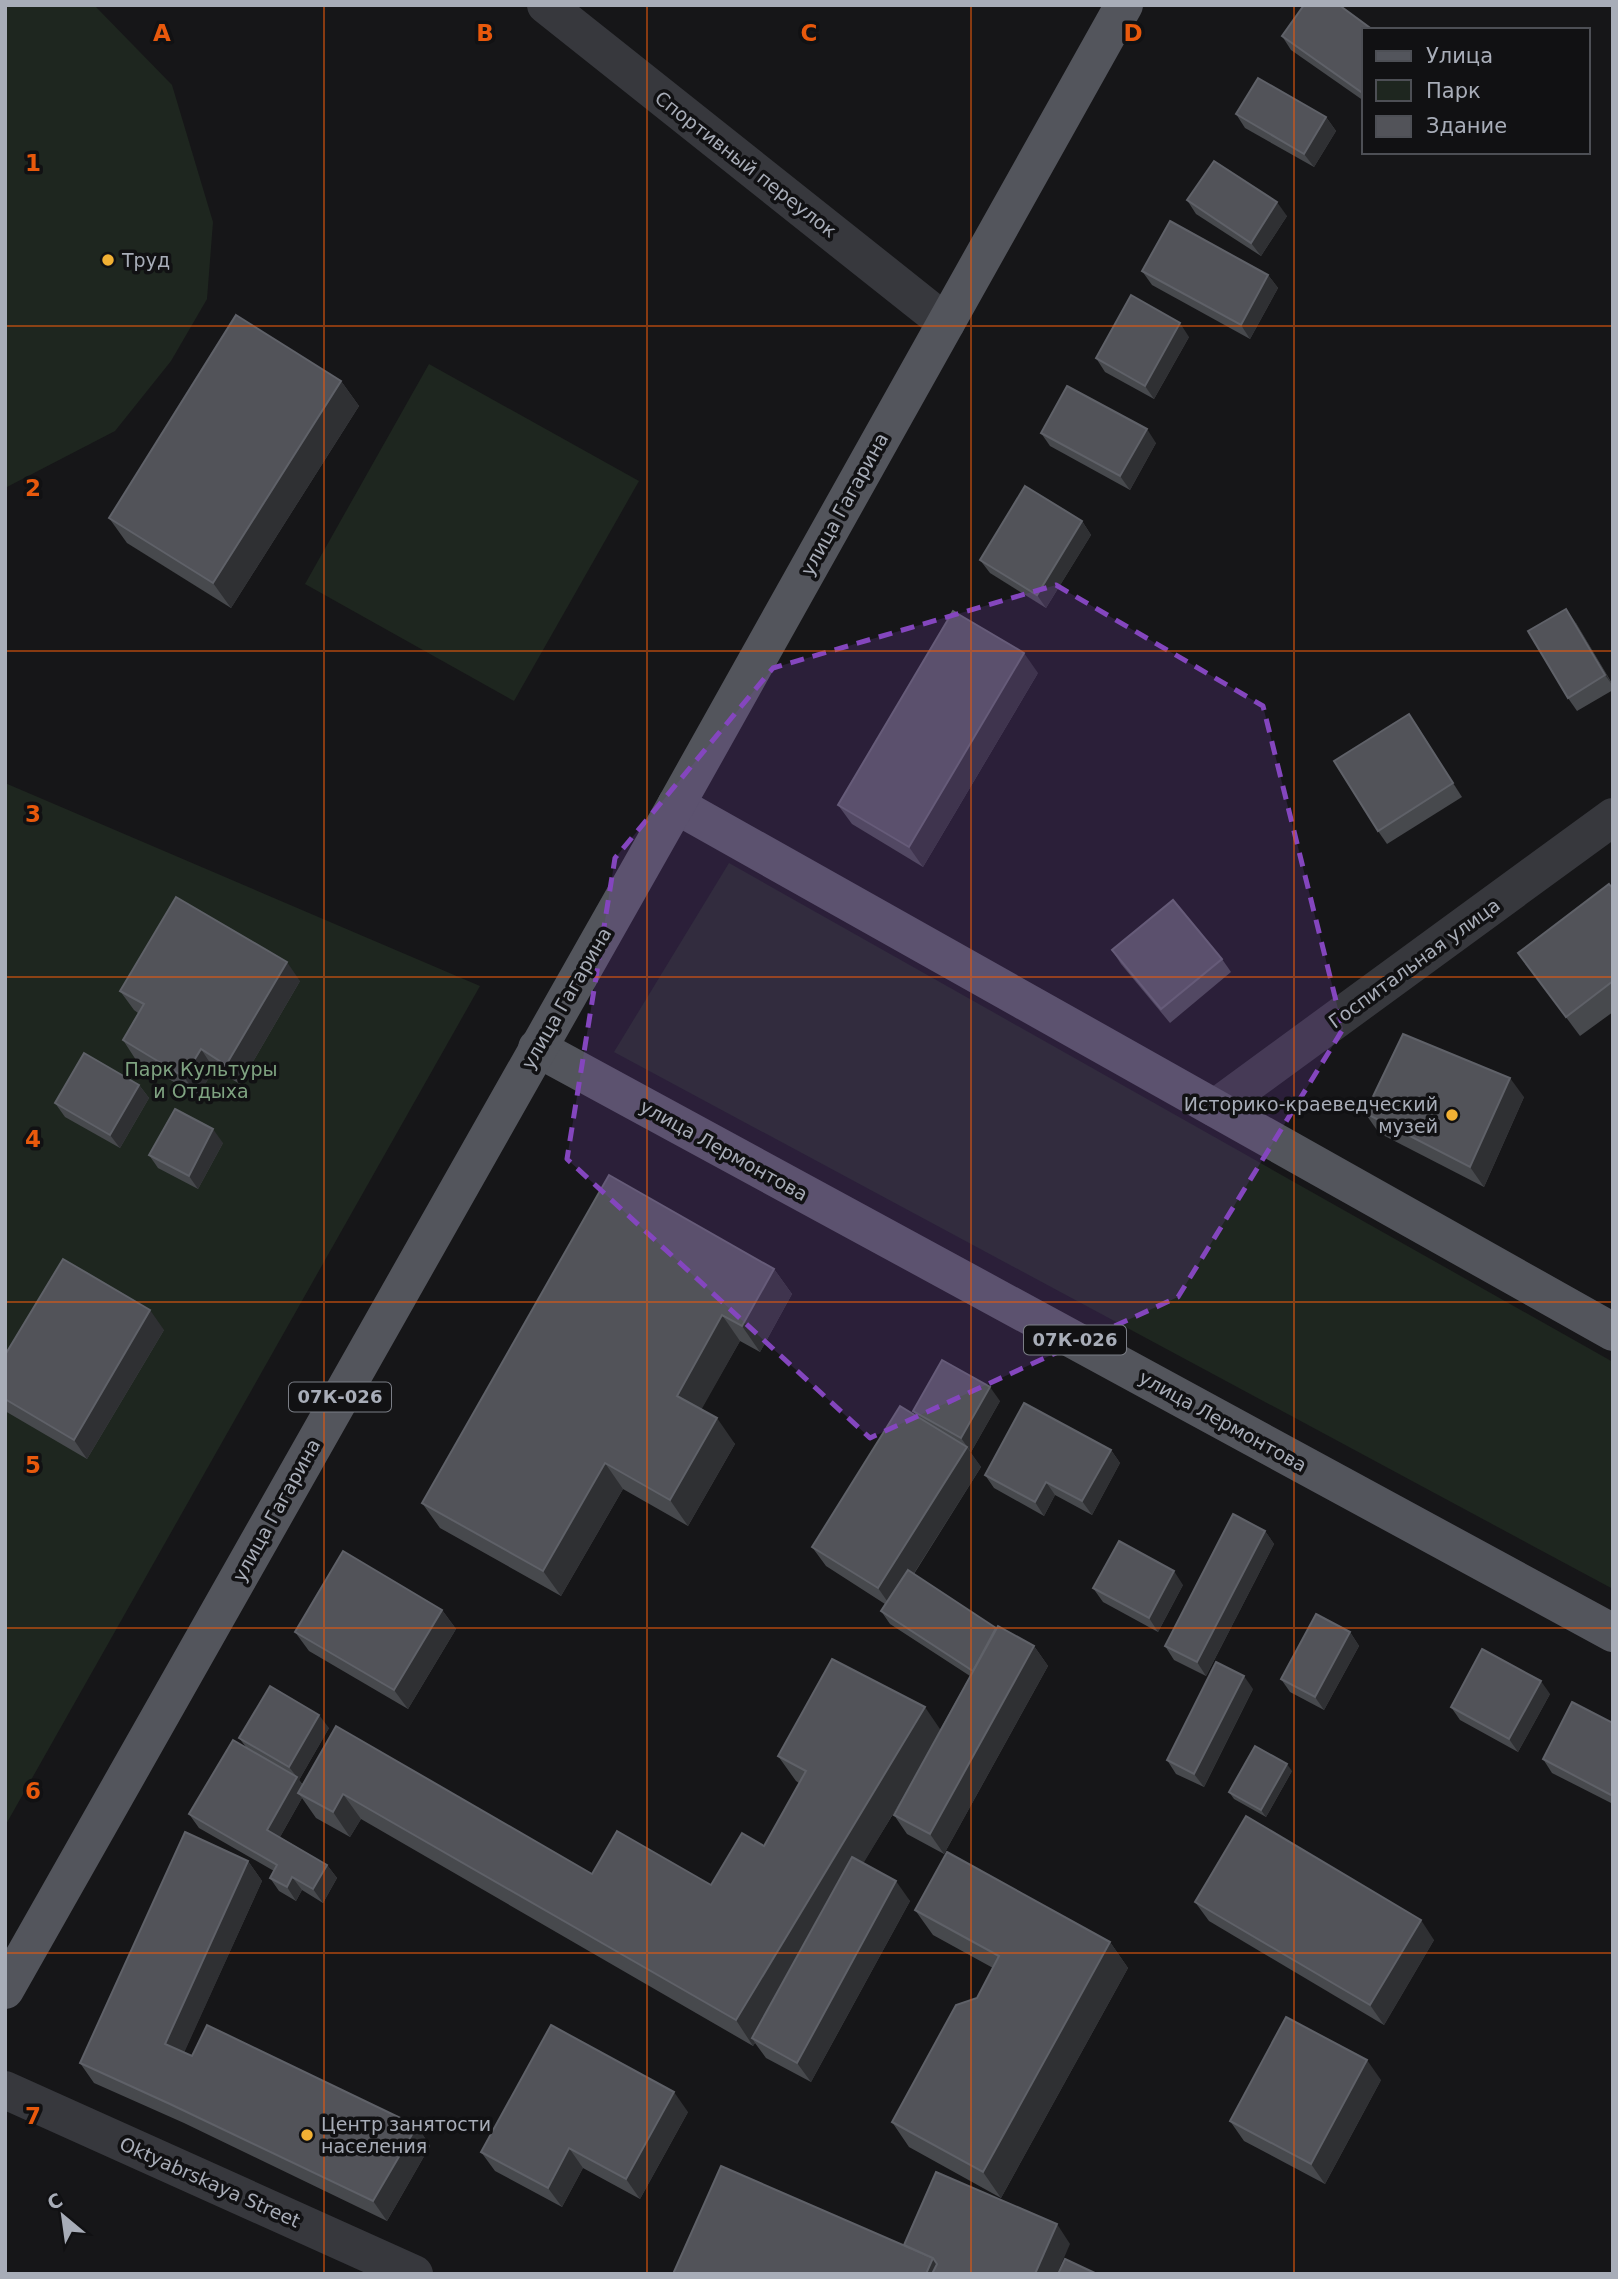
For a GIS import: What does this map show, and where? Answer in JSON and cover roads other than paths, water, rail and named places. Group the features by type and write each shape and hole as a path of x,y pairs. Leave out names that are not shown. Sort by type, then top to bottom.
{"main road":[{"name":"улица Гагарина","path":"5,1990 676,805 1124,5"},
{"path":"676,805 1613,1332"},
{"name":"улица Лермонтова","path":"537,1048 1613,1633"}],"street":[{"name":"Спортивный переулок","path":"546,5 946,323"},
{"name":"Госпитальная улица","path":"1215,1108 1613,817"},
{"name":"Oktyabrskaya Street","path":"5,2090 414,2274"}],"place":[{"name":"Труд","path":"108,260"},
{"name":"Историко-краеведческий музей","path":"1452,1115"},
{"name":"Центр занятости населения","path":"307,2135"}],"park label":[{"name":"Парк Культуры и Отдыха","path":"201,1080"}]}
